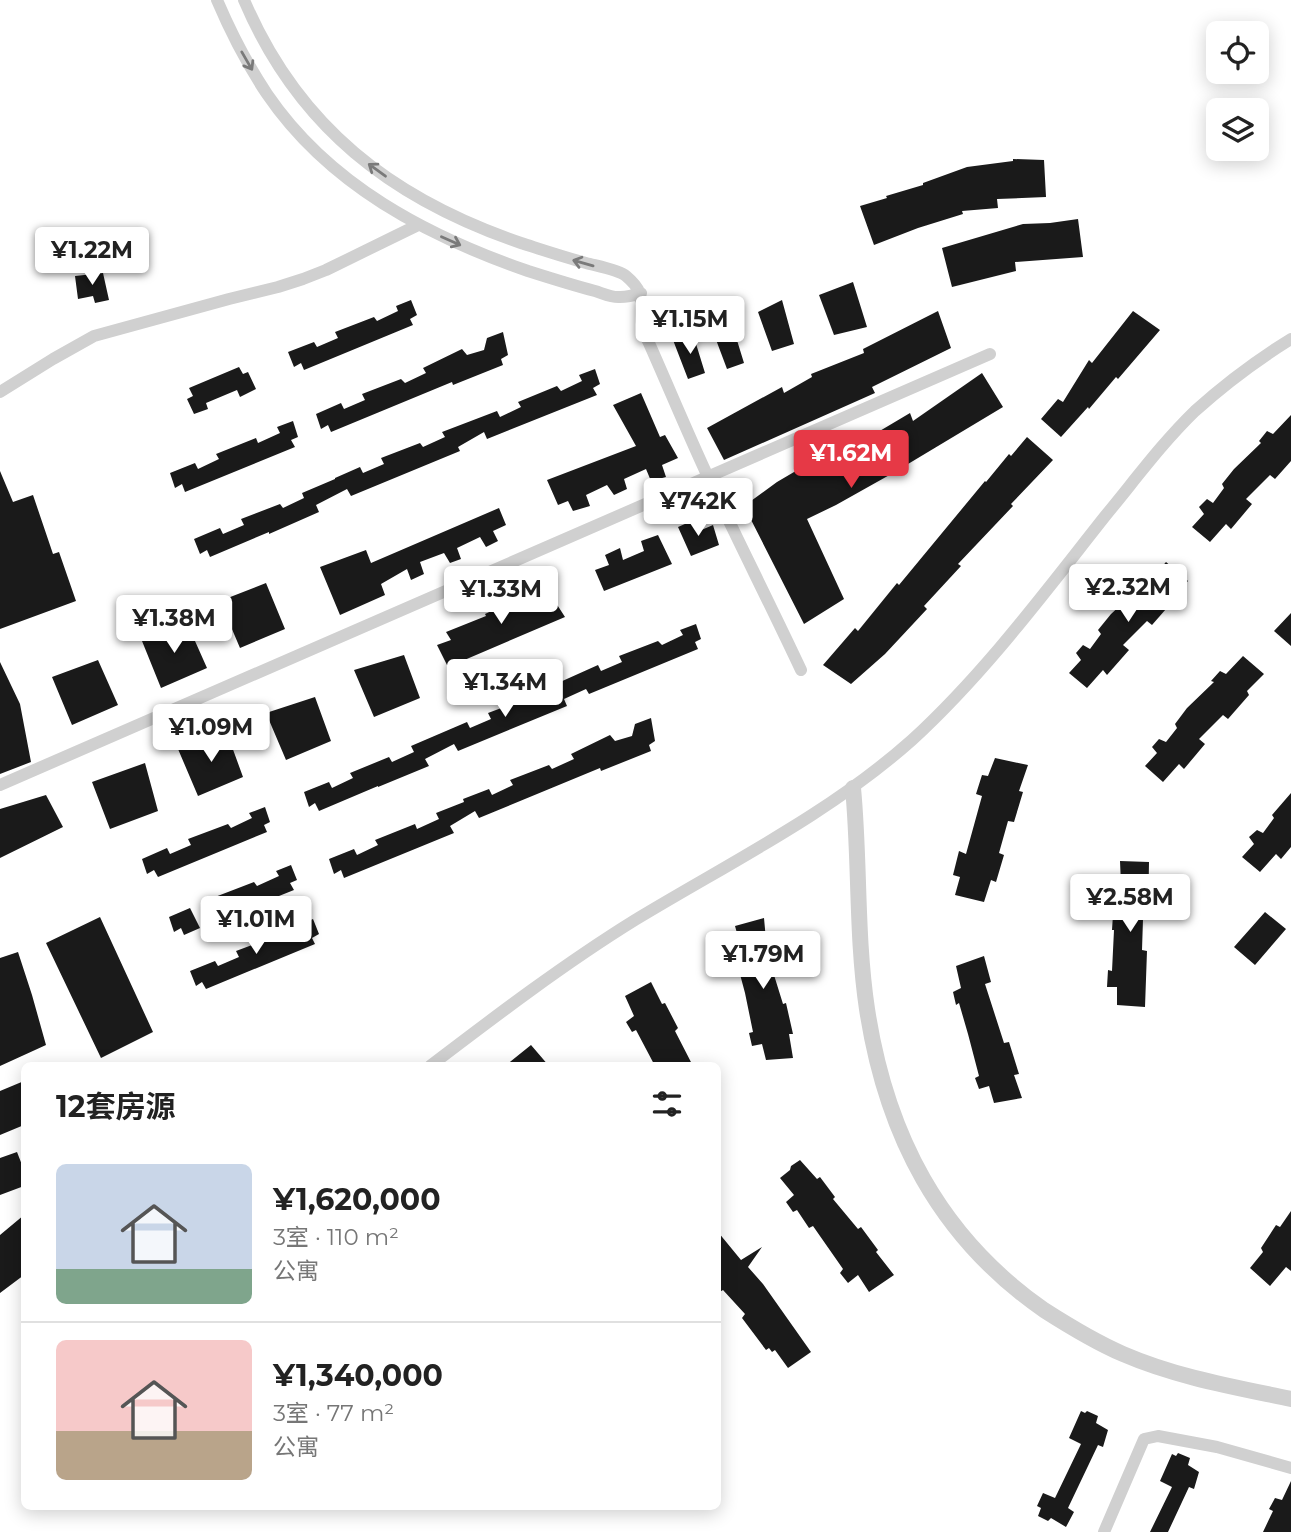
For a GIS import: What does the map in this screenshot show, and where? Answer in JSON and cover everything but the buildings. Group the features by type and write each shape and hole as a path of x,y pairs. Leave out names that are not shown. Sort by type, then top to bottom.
{"street":[{"path":"217,0 230,31 268,96 313,149 363,191 418,225 476,252 618,298 641,293"},
{"path":"244,0 270,53 295,90 330,131 377,171 429,203 485,229 545,251 625,274 641,293 642,327 708,477 801,670"},
{"path":"0,392 94,336 303,279 418,225"},
{"path":"435,1062 593,947 758,849 853,788 914,738 966,685 1026,615 1170,437 1242,371 1291,339"},
{"path":"0,785 990,354"},
{"path":"853,788 863,980 877,1063 906,1147 942,1209 976,1252 1001,1276 1060,1320 1100,1343 1148,1364 1185,1375 1291,1399"},
{"path":"1104,1532 1144,1439 1158,1436 1217,1447 1291,1468"}]}
